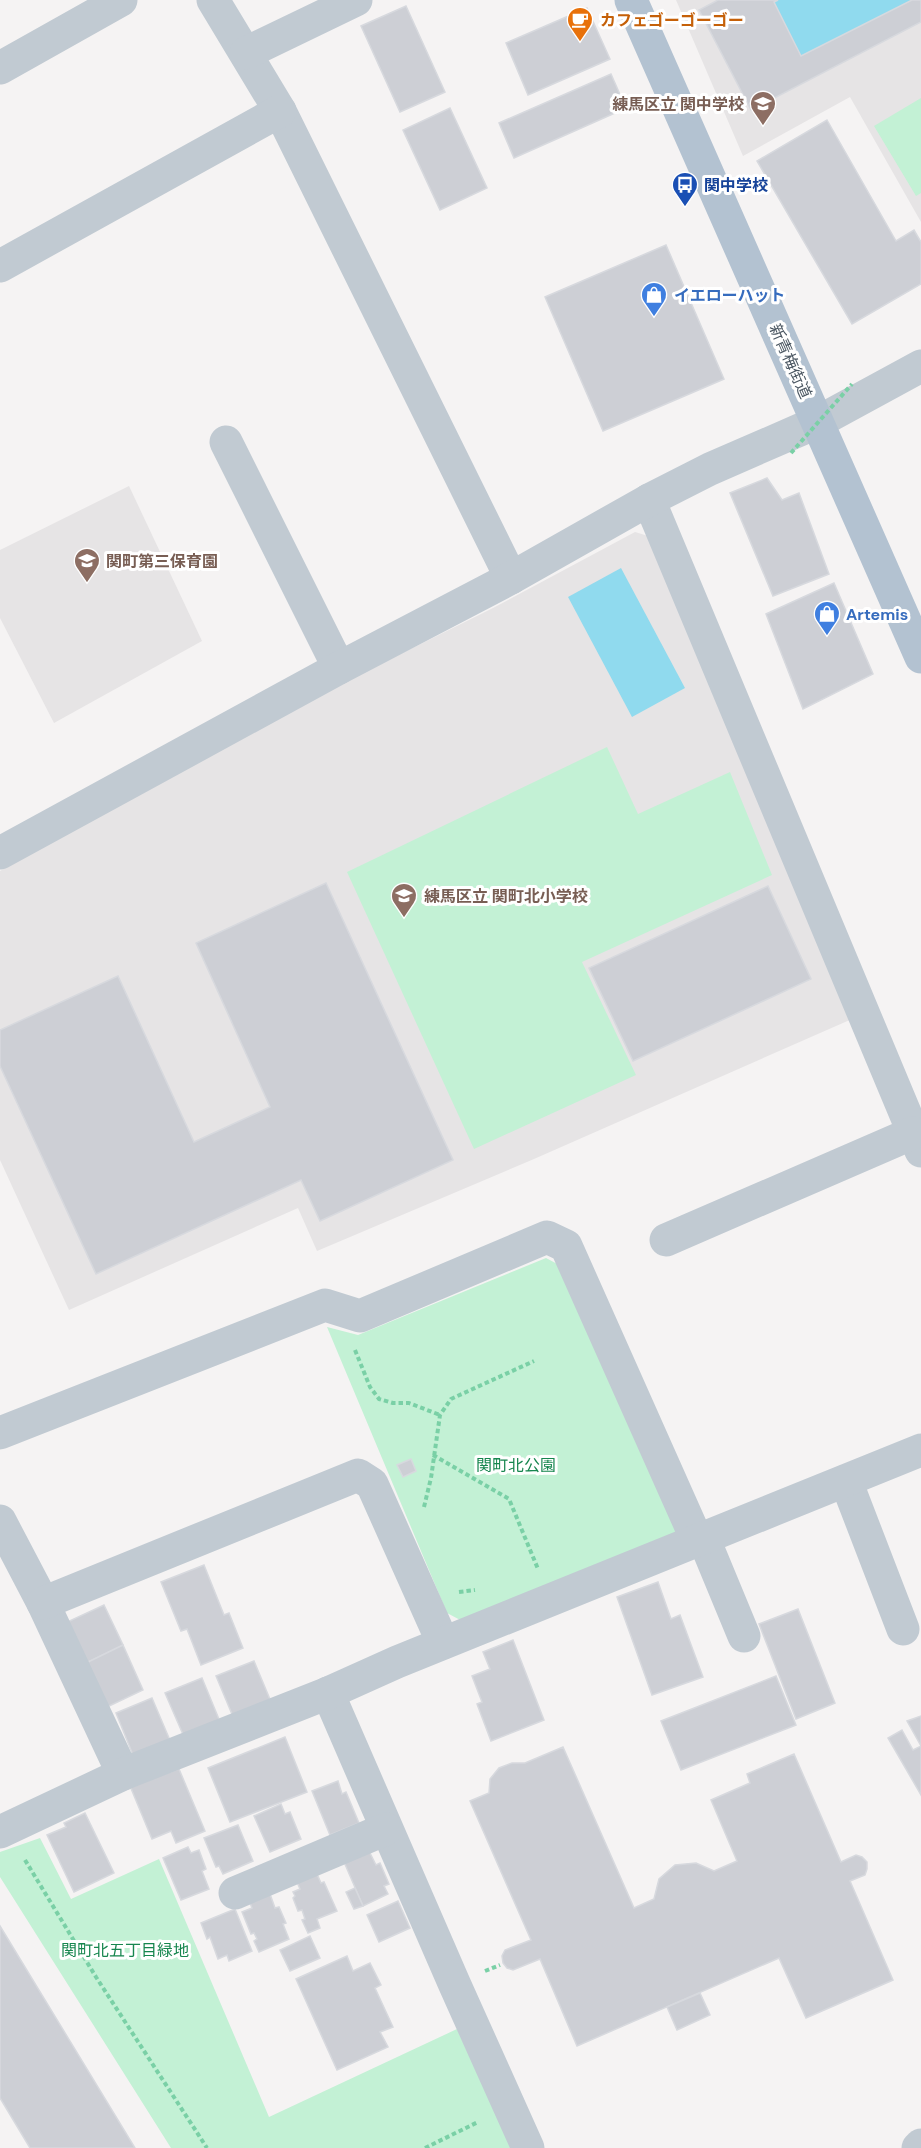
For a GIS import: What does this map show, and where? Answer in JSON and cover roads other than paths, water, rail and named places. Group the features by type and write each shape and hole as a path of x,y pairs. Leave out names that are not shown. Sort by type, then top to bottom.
{"main road":[{"name":"新青梅街道","path":"631,0 921,657"}],"street":[{"path":"0,68 121,0"},
{"path":"213,0 280,111 511,579"},
{"path":"246,53 356,0"},
{"path":"0,266 280,111"},
{"path":"0,853 339,668 511,579 649,500 710,469 819,422 921,366"},
{"path":"226,442 339,668"},
{"path":"649,500 917,1142 666,1240"},
{"path":"0,1433 325,1305 360,1316 547,1237 566,1246 692,1529 708,1549 744,1636"},
{"path":"2,1831 123,1774 328,1693 443,1643 921,1450"},
{"path":"43,1603 358,1475 372,1484 443,1643"},
{"path":"846,1481 903,1629"},
{"path":"0,1521 43,1603 123,1774"},
{"path":"328,1693 528,2148"},
{"path":"235,1893 386,1829"}],"water":[{"path":"778,0 912,0 801,56 774,2"},
{"path":"621,568 685,688 632,717 568,597"}],"place":[{"name":"カフェゴーゴーゴー","path":"580,43"},
{"name":"練馬区立 関中学校","path":"763,127"},
{"name":"関中学校","path":"685,208"},
{"name":"イエローハット","path":"654,318"},
{"name":"関町第三保育園","path":"87,584"},
{"name":"Artemis","path":"827,637"},
{"name":"練馬区立 関町北小学校","path":"404,919"}],"park label":[{"name":"関町北公園","path":"516,1465"},
{"name":"関町北五丁目緑地","path":"125,1950"}]}
